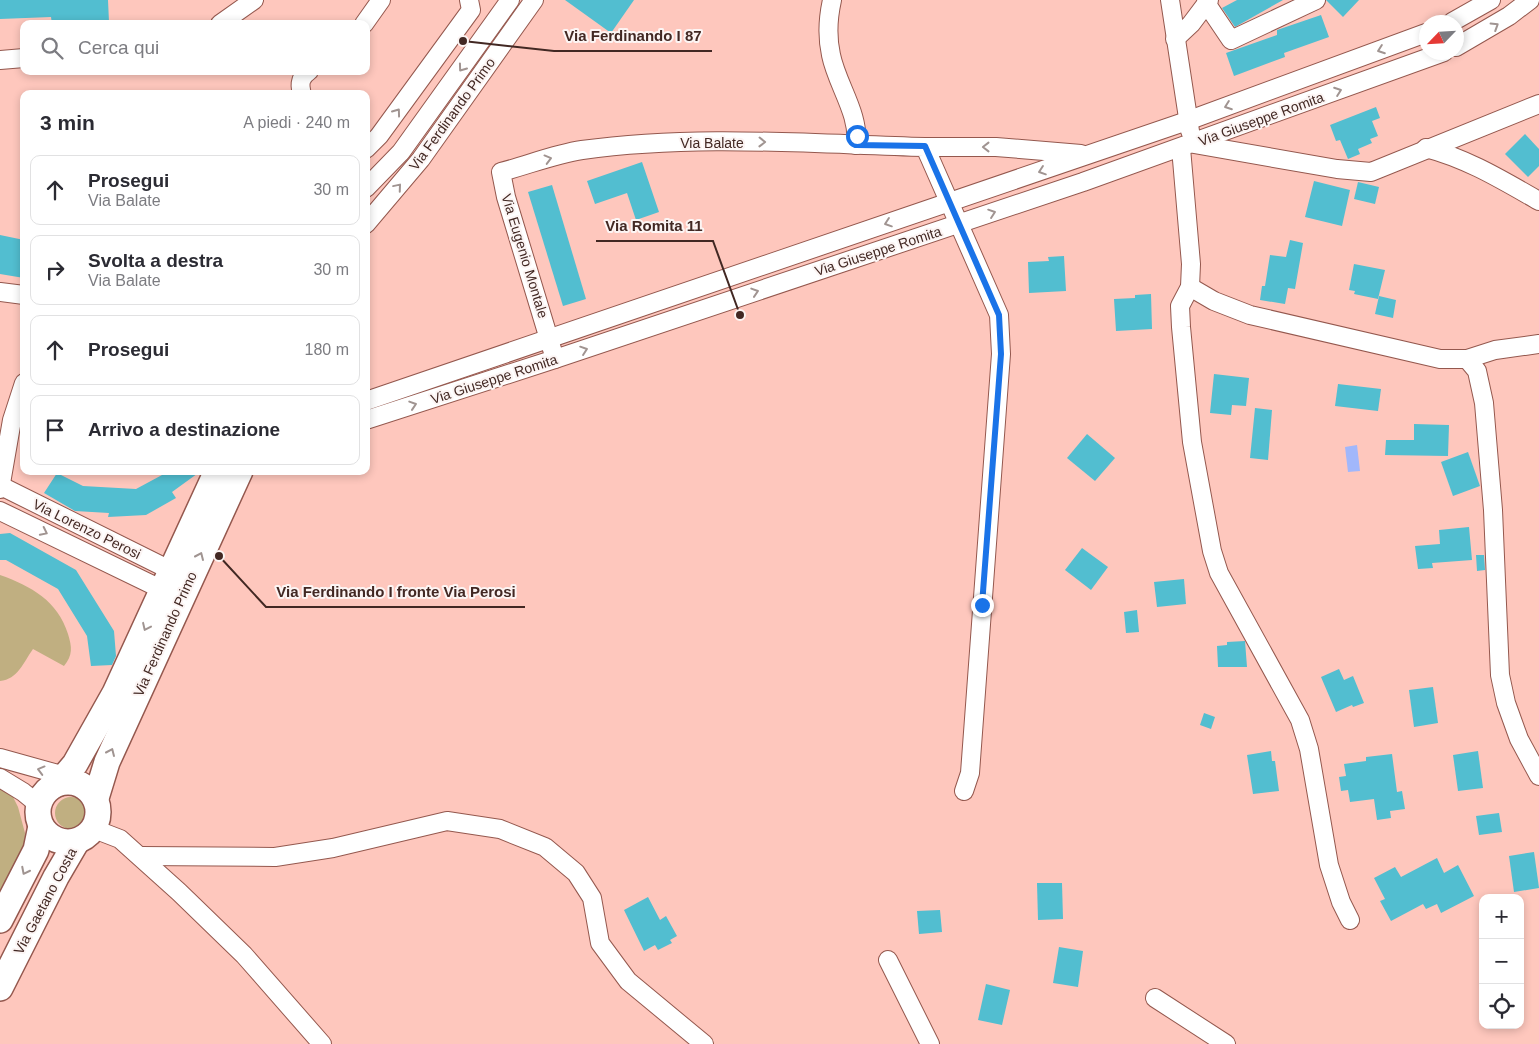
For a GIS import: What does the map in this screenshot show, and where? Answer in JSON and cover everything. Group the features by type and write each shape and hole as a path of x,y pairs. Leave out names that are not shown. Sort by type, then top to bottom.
{"street":[{"path":"226,20 254,0"},
{"path":"367,20 381,0"},
{"path":"370,145 380,136 471,10 468,0"},
{"name":"Via Ferdinando Primo","path":"370,184 401,152 510,0"},
{"name":"Via Ferdinando Primo","path":"370,219 421,159 534,0"},
{"path":"832,0 828,30 831,55 854,121 856,145"},
{"path":"1170,0 1187,121 1188,146 1191,264 1190,288 1180,306 1181,327 1192,442 1212,551 1219,573 1300,720 1309,749 1329,865 1341,902 1350,920"},
{"path":"1175,38 1191,24 1208,2 1231,40 1316,0"},
{"path":"1464,15 1491,0"},
{"path":"1464,42 1510,16 1530,0"},
{"path":"492,26 506,37"},
{"name":"Via Giuseppe Romita","path":"373,408 550,339 1187,121 1419,36"},
{"path":"475,50 490,60"},
{"path":"0,60 20,58"},
{"name":"Via Giuseppe Romita","path":"373,408 555,360 1188,146 1422,60"},
{"path":"301,90 301,80 305,75"},
{"path":"1188,146 1337,169 1371,172 1426,148 1539,104"},
{"name":"Via Balate","path":"502,172 581,150 659,143 760,142 996,146 1087,155"},
{"path":"925,146 999,315 1001,354 970,773 964,791"},
{"path":"1426,148 1453,155 1474,164 1539,201"},
{"path":"1087,155 1095,178"},
{"name":"Via Eugenio Montale","path":"502,172 506,197 555,360"},
{"path":"1190,288 1214,301 1250,315 1440,359 1467,359 1495,350 1539,344"},
{"path":"0,292 20,294"},
{"path":"629,312 635,332"},
{"path":"1467,359 1477,371 1484,403 1493,510 1500,675 1506,703 1519,739 1539,776"},
{"path":"0,488 12,420 20,395"},
{"name":"Via Ferdinando Primo","path":"75,785 75,764 115,693 215,475"},
{"name":"Via Ferdinando Primo","path":"75,785 107,762 238,475"},
{"name":"Via Lorenzo Perosi","path":"0,488 168,580"},
{"name":"Via Lorenzo Perosi","path":"0,511 168,580"},
{"path":"0,758 75,785 98,819 86,835"},
{"path":"0,778 23,792 40,815 48,834 57,840 86,835 120,839 244,956 322,1044"},
{"path":"0,920 36,850 42,795 50,787 75,785"},
{"path":"140,856 276,856 333,848 447,821 500,829 545,847 576,873 592,898 600,943 628,981 704,1044"},
{"name":"Via Gaetano Costa","path":"0,988 56,877 86,835"},
{"path":"888,960 930,1044"},
{"path":"1155,998 1226,1044"}],"shaded area":[{"path":"0,575 33,590 58,612 68,634 71,647 69,658 64,666 33,649 16,674 0,681"},
{"path":"0,785 12,795 18,807 25,833 24,854 0,904"},
{"path":"71,797 83,801 87,813 83,825 71,829 59,825 55,813 59,801"}],"water":[{"path":"1357,445 1360,471 1348,472 1345,447"}],"building":[{"path":"0,0 108,0 109,20 51,20 51,17 0,19"},
{"path":"565,0 634,0 611,33"},
{"path":"1237,0 1283,0 1235,27 1222,8"},
{"path":"1326,0 1359,0 1343,17"},
{"path":"1321,15 1329,37 1284,53 1285,57 1234,76 1226,53 1277,35 1277,30"},
{"path":"1376,107 1380,118 1372,121 1378,136 1370,139 1372,143 1358,149 1360,154 1348,159 1340,140 1336,141 1330,125"},
{"path":"1525,134 1539,149 1539,166 1528,177 1505,154"},
{"path":"642,162 659,212 636,220 627,193 595,204 587,181"},
{"path":"1314,181 1350,190 1342,226 1305,217"},
{"path":"1358,182 1379,187 1375,204 1354,199"},
{"path":"552,185 586,299 563,306 528,192"},
{"path":"0,235 20,239 20,277 0,274"},
{"path":"1290,240 1303,243 1295,289 1288,288 1285,304 1260,300 1262,286 1265,286 1270,255 1286,257"},
{"path":"1064,256 1066,291 1029,293 1028,262 1049,261 1048,257"},
{"path":"1354,264 1385,270 1378,299 1354,294 1355,291 1349,290"},
{"path":"1151,294 1152,329 1116,331 1114,299 1135,298 1135,295"},
{"path":"1379,296 1396,300 1393,318 1375,314"},
{"path":"1214,374 1249,378 1246,406 1232,405 1231,415 1210,413"},
{"path":"1338,384 1381,389 1378,411 1335,406"},
{"path":"1255,408 1272,410 1268,460 1250,458"},
{"path":"1414,424 1449,425 1448,456 1385,455 1386,440 1414,440"},
{"path":"1087,434 1115,458 1095,481 1067,458"},
{"path":"1468,452 1480,486 1453,496 1441,462"},
{"path":"56,475 61,475 83,486 136,489 162,475 195,475 172,492 176,498 146,515 108,517 109,513 75,511 44,493"},
{"path":"1469,527 1472,560 1432,563 1433,568 1418,569 1415,546 1440,544 1439,530"},
{"path":"10,533 76,570 114,631 116,656 112,665 91,666 87,636 58,589 6,560 0,560 0,534"},
{"path":"1082,548 1108,567 1091,590 1065,570"},
{"path":"1476,555 1484,555 1485,570 1477,571"},
{"path":"1184,579 1186,604 1157,607 1154,582"},
{"path":"1137,610 1139,632 1126,633 1124,612"},
{"path":"1245,641 1247,667 1218,667 1217,646 1227,645 1227,642"},
{"path":"1339,669 1344,680 1353,676 1364,703 1353,707 1352,705 1336,712 1321,677"},
{"path":"1433,687 1438,723 1414,727 1409,690"},
{"path":"1204,713 1215,717 1211,729 1200,725"},
{"path":"1271,751 1272,761 1275,761 1279,791 1253,794 1247,755"},
{"path":"1478,751 1483,788 1458,791 1453,755"},
{"path":"1392,754 1397,792 1402,791 1405,809 1390,811 1391,818 1377,820 1374,799 1350,802 1348,790 1341,791 1339,777 1346,776 1344,764 1366,761 1366,757"},
{"path":"1499,813 1502,832 1479,835 1476,816"},
{"path":"1534,852 1539,888 1514,892 1509,856"},
{"path":"1437,858 1444,873 1458,865 1474,896 1441,913 1437,904 1426,909 1423,904 1391,921 1380,901 1385,899 1374,878 1395,867 1401,877"},
{"path":"1037,883 1062,883 1063,919 1038,920"},
{"path":"648,897 660,920 666,916 677,936 670,940 672,943 658,950 655,945 644,951 624,910"},
{"path":"940,910 942,932 919,934 917,911"},
{"path":"1059,947 1083,951 1078,987 1053,983"},
{"path":"986,984 1010,990 1002,1025 978,1020"}],"place":[{"name":"Via Ferdinando I 87","path":"463,41"},
{"name":"Via Romita 11","path":"740,315"},
{"name":"Via Ferdinando I fronte Via Perosi","path":"219,556"}],"route":[{"path":"857,136 856,145 925,146 999,315 1001,354 982,605"}]}
